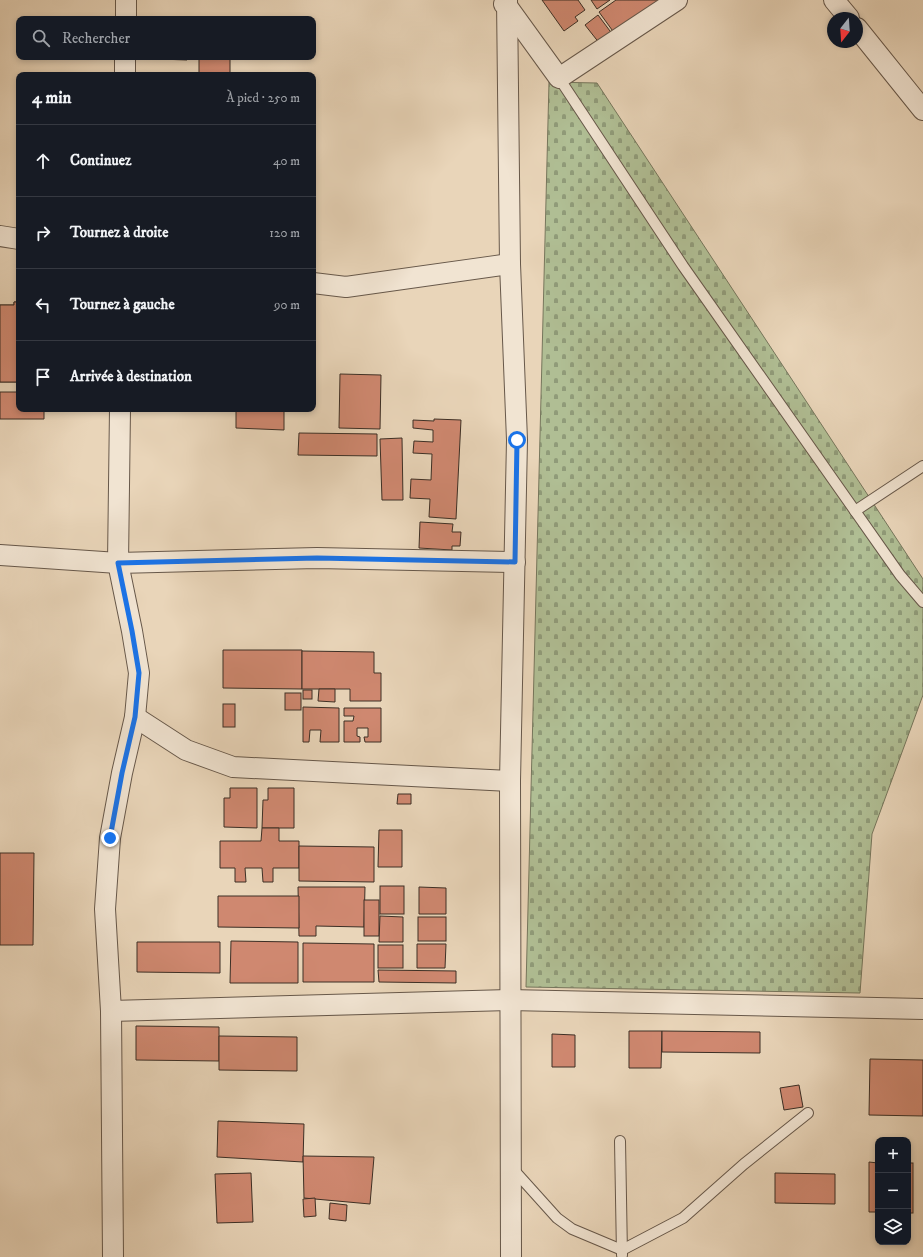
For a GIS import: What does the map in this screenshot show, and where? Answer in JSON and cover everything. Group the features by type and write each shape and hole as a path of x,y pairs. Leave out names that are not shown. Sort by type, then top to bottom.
{"street":[{"path":"126,0 126,16"},
{"path":"503,2 559,78 677,0"},
{"path":"834,0 844,12"},
{"path":"503,2 510,264 517,440 510,781 509,1000 511,1257"},
{"path":"863,35 923,110"},
{"path":"125,60 125,72"},
{"path":"0,236 16,238"},
{"path":"316,283 346,287 510,264"},
{"path":"113,1257 111,1011 104,909 110,838 122,773 135,717 139,673 118,563 120,412"},
{"path":"0,555 118,563 317,558 515,562"},
{"path":"135,717 186,750 233,767 510,781"},
{"path":"111,1011 509,1000 923,1009"}],"lane":[{"path":"559,78 683,266 900,575 923,602"},
{"path":"855,511 923,466"},
{"path":"622,1254 683,1218 744,1164 808,1113"},
{"path":"620,1141 622,1254"},
{"path":"510,1166 557,1218 572,1229 622,1254"}],"green space":[{"path":"549,82 597,83 923,579 923,695 872,834 860,993 526,987"}],"building":[{"path":"542,0 578,0 585,10 575,17 578,21 564,31"},
{"path":"591,0 610,0 597,9"},
{"path":"616,0 659,0 615,34 599,12"},
{"path":"598,15 613,35 600,44 585,25"},
{"path":"199,60 230,60 230,72 199,72"},
{"path":"14,302 16,302 16,382 0,382 0,371 15,371 15,360 0,361 0,348 15,348 14,339 0,339 0,329 14,330 14,314 0,314 0,305 14,305"},
{"path":"14,302 16,302 16,382 0,382 0,305 14,305"},
{"path":"340,374 381,375 380,429 339,428"},
{"path":"0,392 16,392 16,412 44,412 44,419 0,419"},
{"path":"236,412 284,412 284,430 236,428"},
{"path":"434,419 461,420 456,519 429,517 430,499 410,498 411,479 431,480 432,454 413,453 414,441 433,442 433,430 413,428 413,420 434,421"},
{"path":"299,433 377,434 377,456 298,455"},
{"path":"402,438 403,500 382,500 380,439"},
{"path":"420,522 453,524 452,532 461,532 460,546 452,546 452,550 419,548"},
{"path":"223,650 302,650 302,689 223,688"},
{"path":"302,651 374,652 374,673 381,673 381,701 350,701 350,689 302,689"},
{"path":"319,689 335,689 335,702 318,701"},
{"path":"303,690 312,690 312,699 303,699"},
{"path":"285,693 301,693 301,710 285,710"},
{"path":"223,704 235,704 235,727 223,727"},
{"path":"303,707 339,708 339,742 320,742 321,730 310,730 309,742 303,742"},
{"path":"344,708 381,708 381,742 365,742 364,737 368,737 368,728 357,728 357,736 360,737 360,742 344,742 344,721 353,721 354,716 344,716"},
{"path":"230,788 257,788 257,828 224,827 224,798 230,798"},
{"path":"268,788 294,788 294,828 262,828 263,800 268,800"},
{"path":"398,794 411,794 411,804 397,804"},
{"path":"262,828 279,828 279,841 299,841 299,868 273,868 273,882 263,882 262,868 245,868 246,882 235,882 235,868 220,868 220,841 261,841"},
{"path":"379,830 402,830 402,867 378,867"},
{"path":"299,846 374,847 374,882 299,881"},
{"path":"0,853 34,853 33,945 0,945"},
{"path":"380,886 404,886 404,914 380,914"},
{"path":"298,887 365,887 364,927 316,926 316,936 299,936"},
{"path":"419,887 446,888 446,914 419,914"},
{"path":"218,896 299,896 299,928 218,927"},
{"path":"364,900 379,900 379,936 364,936"},
{"path":"380,916 403,917 403,942 379,942"},
{"path":"418,917 446,917 446,941 418,941"},
{"path":"231,941 298,942 298,983 230,983"},
{"path":"137,942 220,942 220,973 137,972"},
{"path":"303,943 374,944 374,982 303,982"},
{"path":"417,944 446,944 445,968 417,968"},
{"path":"378,945 403,945 403,968 378,968"},
{"path":"378,970 456,971 456,983 379,982"},
{"path":"136,1026 219,1027 219,1061 136,1060"},
{"path":"629,1031 662,1031 661,1068 629,1068"},
{"path":"662,1031 760,1032 760,1053 662,1052"},
{"path":"552,1034 575,1035 575,1067 552,1067"},
{"path":"219,1036 297,1037 297,1071 219,1070"},
{"path":"870,1059 923,1060 923,1116 869,1115"},
{"path":"799,1085 803,1107 784,1110 780,1088"},
{"path":"218,1121 304,1124 303,1162 217,1157"},
{"path":"303,1156 374,1157 370,1204 304,1198"},
{"path":"869,1162 875,1163 875,1212 869,1212"},
{"path":"911,1163 913,1163 913,1213 911,1213"},
{"path":"251,1173 253,1222 217,1223 215,1174"},
{"path":"775,1173 835,1174 835,1204 775,1203"},
{"path":"315,1198 316,1216 304,1217 303,1199"},
{"path":"330,1203 347,1205 346,1221 329,1219"}],"route":[{"path":"110,838 122,773 135,717 139,673 118,563 317,558 515,562 517,440"}]}
